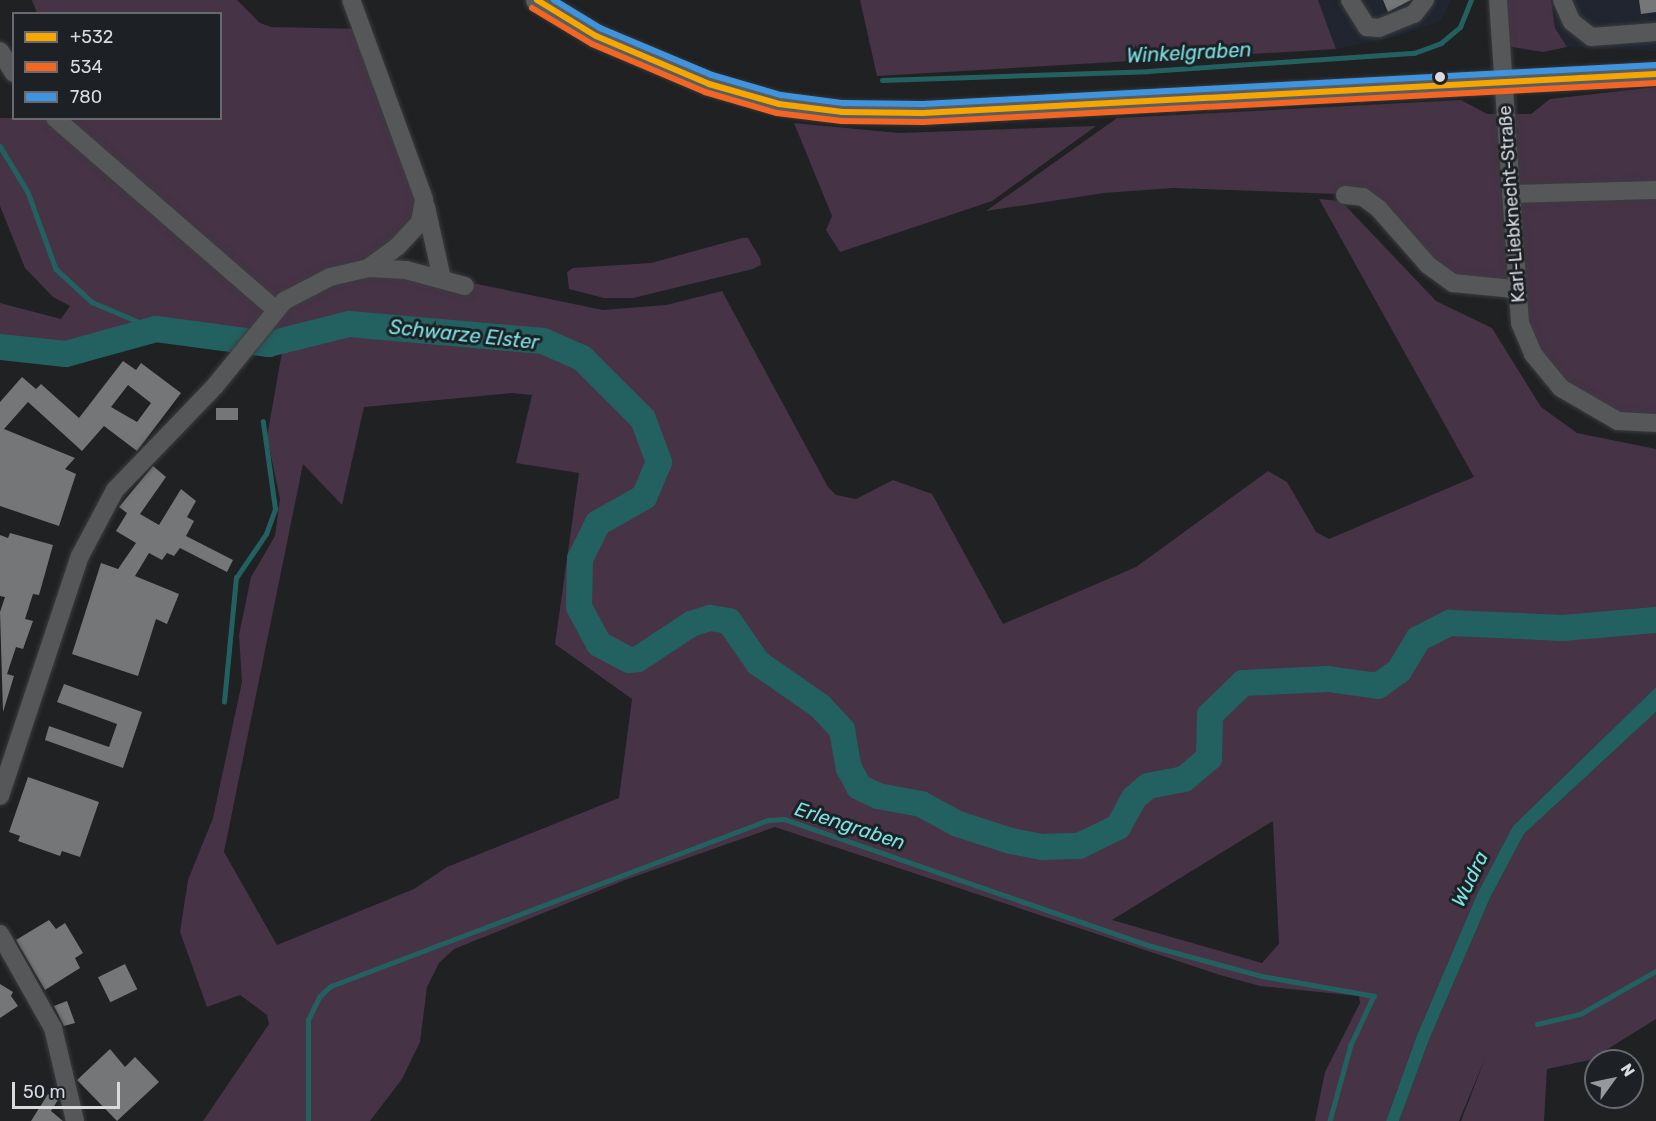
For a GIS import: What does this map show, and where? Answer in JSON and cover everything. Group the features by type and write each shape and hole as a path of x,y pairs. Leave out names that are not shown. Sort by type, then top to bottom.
{"main road":[{"path":"537,0 596,36 709,84 779,104 842,112 923,113 1656,74"}],"street":[{"path":"351,0 426,207 442,279"},
{"path":"1350,0 1367,27"},
{"path":"1357,0 1367,27"},
{"path":"1367,27 1379,28 1414,14 1425,0"},
{"name":"Karl-Liebknecht-Straße","path":"1498,0 1511,194 1514,289 1520,323 1533,354 1560,388 1618,421 1656,423"},
{"path":"1562,0 1572,22 1591,37 1656,32"},
{"path":"0,51 12,70"},
{"path":"58,121 269,316"},
{"path":"1511,194 1656,190"},
{"path":"1345,195 1363,196 1378,208 1428,265 1453,283 1514,289"},
{"path":"368,268 410,236 426,207"},
{"path":"0,796 63,603 96,520 115,490 237,358 269,316 330,277 368,268 406,270 465,286"},
{"path":"0,934 53,1028 75,1121"}],"shaded area":[{"path":"32,0 237,0 260,23 271,27 363,29 426,207 369,268 433,275 603,310 666,305 722,291 828,487 836,495 856,499 893,480 932,494 1003,624 1136,567 1268,471 1287,482 1316,532 1329,539 1474,477 1319,199 1341,201 1436,301 1492,328 1541,407 1577,433 1656,449 1656,687 1513,826 1478,892 1417,1035 1386,1121 1315,1121 1325,1072 1360,1003 1359,996 1260,986 1220,975 775,827 625,880 454,949 439,963 427,987 420,1042 402,1079 370,1121 203,1121 269,1024 267,1015 240,995 207,1007 180,932 188,880 213,818 242,682 239,635 251,577 275,536 280,499 267,437 284,341 269,344 156,329 66,354 0,347 0,303 61,319 70,306 53,297 25,268 0,206 0,118 12,118 12,120 222,120 222,12 37,12","holes":["512,393 532,395 516,463 579,473 555,644 632,699 619,798 447,867 414,889 277,945 224,852 303,464 342,505 364,407","1273,821 1279,944 1262,963 1112,920"]},
{"path":"860,0 1318,0 1336,49 877,76"},
{"path":"1318,0 1451,0 1441,21 1399,36 1336,49"},
{"path":"1502,0 1551,0 1555,28 1567,47 1543,52 1506,46"},
{"path":"1551,0 1656,0 1656,51 1567,47 1555,28"},
{"path":"1656,87 1656,422 1591,409 1534,353 1514,288 1445,279 1365,195 1173,188 1104,193 986,211 1117,118 1461,100 1487,114 1531,114 1550,99"},
{"path":"794,123 899,133 1096,126 992,201 840,252 826,230 832,216"},
{"path":"748,238 760,258 761,265 753,269 633,298 604,298 569,289 567,272 573,268 651,263"},
{"path":"1656,712 1656,1019 1608,1049 1584,1049 1584,1061 1547,1069 1544,1121 1461,1121 1486,1056 1459,1121 1399,1121 1429,1040 1490,898 1524,834"}],"water":[{"path":"1656,687 1656,712 1524,834 1490,898 1429,1040 1399,1121 1386,1121 1417,1035 1478,892 1513,826"}],"building":[{"path":"1383,0 1411,0 1388,12"},
{"path":"1639,0 1656,0 1656,12 1641,14"},
{"path":"123,361 136,370 141,363 181,393 137,451 104,426 82,451 28,402 4,429 75,458 65,469 76,474 59,526 0,506 0,402 22,377 36,389 41,384 79,418","holes":["128,385 151,403 137,422 111,407"]},
{"path":"216,408 238,408 238,420 216,420"},
{"path":"153,466 166,477 140,514 159,525 181,489 196,501 187,517 194,521 186,536 233,560 227,572 180,548 174,556 167,553 162,560 149,553 135,576 179,594 167,624 156,619 138,676 72,654 101,563 118,569 136,543 116,531 127,513 119,507"},
{"path":"10,533 53,545 39,595 33,594 25,619 33,621 23,649 16,647 7,674 14,676 3,712 0,612 5,597 0,596 0,535 8,538"},
{"path":"64,684 142,712 123,768 45,740 49,726 109,747 117,724 57,702"},
{"path":"28,777 99,802 80,857 62,851 60,856 18,841 20,836 9,832"},
{"path":"49,920 56,929 65,923 83,953 75,958 80,968 45,990 16,940"},
{"path":"125,964 137,989 110,1002 98,977"},
{"path":"0,984 13,992 11,996 18,1006 0,1018"},
{"path":"67,1001 75,1023 64,1026 54,1006"},
{"path":"110,1049 125,1067 135,1057 159,1082 117,1121 77,1080"},
{"path":"48,1094 58,1100 51,1111 63,1121 31,1121"}],"waterway":[{"name":"Winkelgraben","path":"882,80 1148,71 1414,53 1441,43 1460,27 1471,0"},
{"path":"0,146 28,192 56,269 92,302 156,329"},
{"name":"Schwarze Elster","path":"0,347 66,354 156,329 269,344 349,324 543,341 582,358 643,419 659,462 644,497 598,523 580,559 579,607 599,644 629,660 638,659 691,624 710,618 729,621 758,663 820,706 842,730 849,768 859,787 878,796 921,804 958,824 1011,841 1042,847 1079,846 1118,827 1134,798 1148,786 1184,779 1209,758 1210,715 1243,683 1328,679 1378,686 1399,671 1418,639 1450,623 1563,628 1656,620"},
{"path":"224,702 236,578 266,534 275,509 263,422"},
{"name":"Erlengraben","path":"308,1121 308,1020 319,997 331,986 769,820 784,819 1151,946 1262,976 1374,996 1351,1045 1330,1121"},
{"name":"Erlengraben","path":"1537,1024 1580,1014 1656,971"}],"transit line":[{"name":"+532","path":"537,0 596,36 709,84 779,104 842,112 923,113 1656,74"},
{"name":"780","path":"554,0 600,28 712,75 781,95 843,103 923,104 1656,65"},
{"name":"534","path":"532,8 592,44 705,92 777,113 842,121 923,122 1656,83"}],"water label":[{"name":"Wudra","path":"1470,879"}]}
